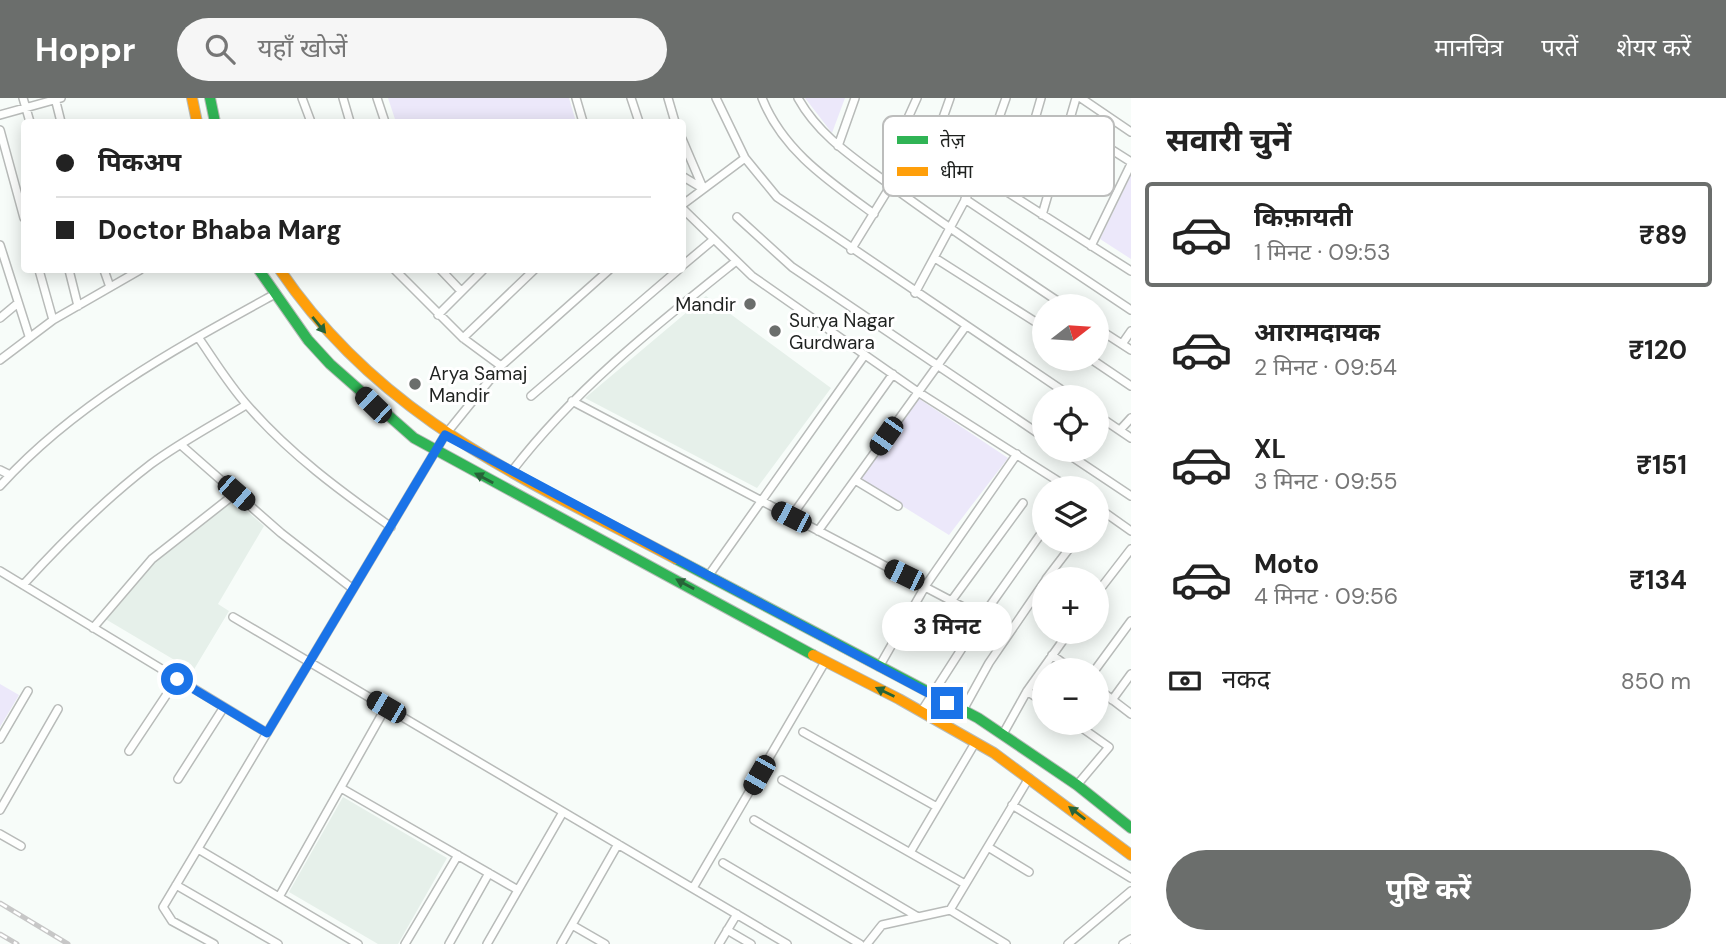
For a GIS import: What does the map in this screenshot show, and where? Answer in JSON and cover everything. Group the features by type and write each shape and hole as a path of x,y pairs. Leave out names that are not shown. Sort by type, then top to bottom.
{"street":[{"path":"23,98 29,119"},
{"path":"192,98 196,119"},
{"path":"210,98 214,119"},
{"path":"302,98 310,119"},
{"path":"343,98 349,119"},
{"path":"377,98 384,119"},
{"path":"576,98 582,119"},
{"path":"631,98 638,119"},
{"path":"668,98 674,119"},
{"path":"716,98 745,158 777,197 851,250 1054,385"},
{"path":"762,98 771,122 793,150 874,214"},
{"path":"798,98 819,128 838,146 883,179"},
{"path":"838,146 855,98"},
{"path":"909,116 917,98"},
{"path":"944,116 950,98"},
{"path":"1000,116 1006,98"},
{"path":"1036,116 1041,98"},
{"path":"1071,116 1079,98 1107,116"},
{"path":"0,115 57,99 60,119"},
{"path":"1114,121 1131,132"},
{"path":"0,130 21,207"},
{"path":"686,148 703,188"},
{"path":"1091,246 1131,163 1114,152"},
{"path":"686,203 745,158"},
{"path":"686,178 703,188"},
{"path":"851,250 885,196"},
{"path":"906,196 1047,294"},
{"path":"915,293 967,196"},
{"path":"1014,196 1131,271"},
{"path":"1042,215 1047,196"},
{"path":"965,200 1131,310"},
{"path":"686,211 735,262 864,356 1051,476"},
{"path":"737,217 792,267 1032,429"},
{"path":"686,263 713,240"},
{"path":"0,245 3,268 29,336"},
{"path":"935,258 1032,320"},
{"path":"512,471 572,401 656,325 735,262"},
{"path":"40,273 52,320"},
{"path":"70,273 78,306"},
{"path":"105,273 110,287"},
{"path":"0,360 52,320 135,273"},
{"path":"261,273 330,364 373,405 436,452 975,743 1029,778 1131,855"},
{"path":"282,273 327,334 375,382 445,435 962,710 1003,734 1077,785 1131,828"},
{"path":"398,273 463,338 501,366"},
{"path":"444,273 461,291"},
{"path":"438,314 480,273"},
{"path":"463,338 531,273"},
{"path":"214,944 168,915 163,907 445,435 501,366 606,273"},
{"path":"531,396 674,273"},
{"path":"0,486 74,418 105,395 198,337 275,294"},
{"path":"0,318 18,303"},
{"path":"818,531 966,326"},
{"path":"1122,344 1131,331"},
{"path":"1110,336 1131,350"},
{"path":"198,337 246,405 308,467 391,527"},
{"path":"709,576 864,356"},
{"path":"1109,371 1131,386"},
{"path":"791,517 893,374"},
{"path":"572,401 763,503 926,585 982,617"},
{"path":"23,585 99,507 154,463 246,405"},
{"path":"1120,430 1131,418"},
{"path":"1109,423 1131,438"},
{"path":"181,446 354,589"},
{"path":"879,667 926,585 1017,454"},
{"path":"1080,462 1131,496"},
{"path":"0,470 10,475"},
{"path":"855,480 898,506"},
{"path":"93,628 152,559 236,493"},
{"path":"952,600 1023,503"},
{"path":"1109,516 1131,531"},
{"path":"921,712 982,617 1032,546"},
{"path":"1109,577 1131,549"},
{"path":"1055,567 1066,553"},
{"path":"0,571 267,733"},
{"path":"962,710 989,663 1032,599"},
{"path":"233,617 787,944"},
{"path":"1103,658 1131,621"},
{"path":"1003,734 1027,691 1060,644"},
{"path":"1052,655 1056,658"},
{"path":"693,888 825,662"},
{"path":"1112,700 1131,674"},
{"path":"129,751 177,679"},
{"path":"0,739 28,691"},
{"path":"1027,691 1032,694"},
{"path":"1109,698 1131,714"},
{"path":"178,779 224,707"},
{"path":"279,897 386,707"},
{"path":"0,810 58,709"},
{"path":"803,732 937,807"},
{"path":"1077,785 1109,747 1092,735"},
{"path":"911,851 975,743"},
{"path":"950,910 1029,778"},
{"path":"782,780 965,884"},
{"path":"341,788 518,890"},
{"path":"1012,806 1131,878"},
{"path":"487,944 563,812"},
{"path":"754,820 918,917"},
{"path":"0,834 21,846"},
{"path":"561,944 618,844"},
{"path":"988,847 1029,872"},
{"path":"198,849 358,944"},
{"path":"405,944 458,855"},
{"path":"723,863 860,944"},
{"path":"449,944 489,873"},
{"path":"176,885 278,944"},
{"path":"1068,944 1131,891"},
{"path":"867,944 883,925 950,910 1006,944"},
{"path":"719,944 737,914"},
{"path":"572,925 601,943"},
{"path":"727,930 751,944"},
{"path":"1123,944 1131,939"}],"shaded area":[{"path":"388,98 569,98 575,119 395,119"},
{"path":"805,98 845,98 832,133"},
{"path":"1131,175 1131,259 1100,239"},
{"path":"706,296 831,388 757,488 585,398"},
{"path":"918,398 1008,458 949,535 859,479"},
{"path":"232,498 264,526 218,604 229,611 193,671 102,617 146,569"},
{"path":"0,684 19,695 0,727"},
{"path":"343,797 447,858 398,944 378,944 289,892"}],"railway":[{"path":"0,903 68,944"},
{"path":"0,934 17,944"}],"traffic: fast":[{"path":"210,98 214,119"},
{"path":"261,273 308,340 330,364 414,438 813,655"},
{"path":"676,559 978,718 1077,785 1131,828"}],"traffic: slow":[{"path":"192,98 196,119"},
{"path":"282,273 320,322 363,367 409,406 510,471 676,559"},
{"path":"813,655 899,699 994,753 1131,855"}],"place":[{"name":"Mandir","path":"750,304"},
{"name":"Surya Nagar Gurdwara","path":"775,331"},
{"name":"Arya Samaj Mandir","path":"415,384"}],"route":[{"path":"177,679 267,733 445,435 947,703"}]}
